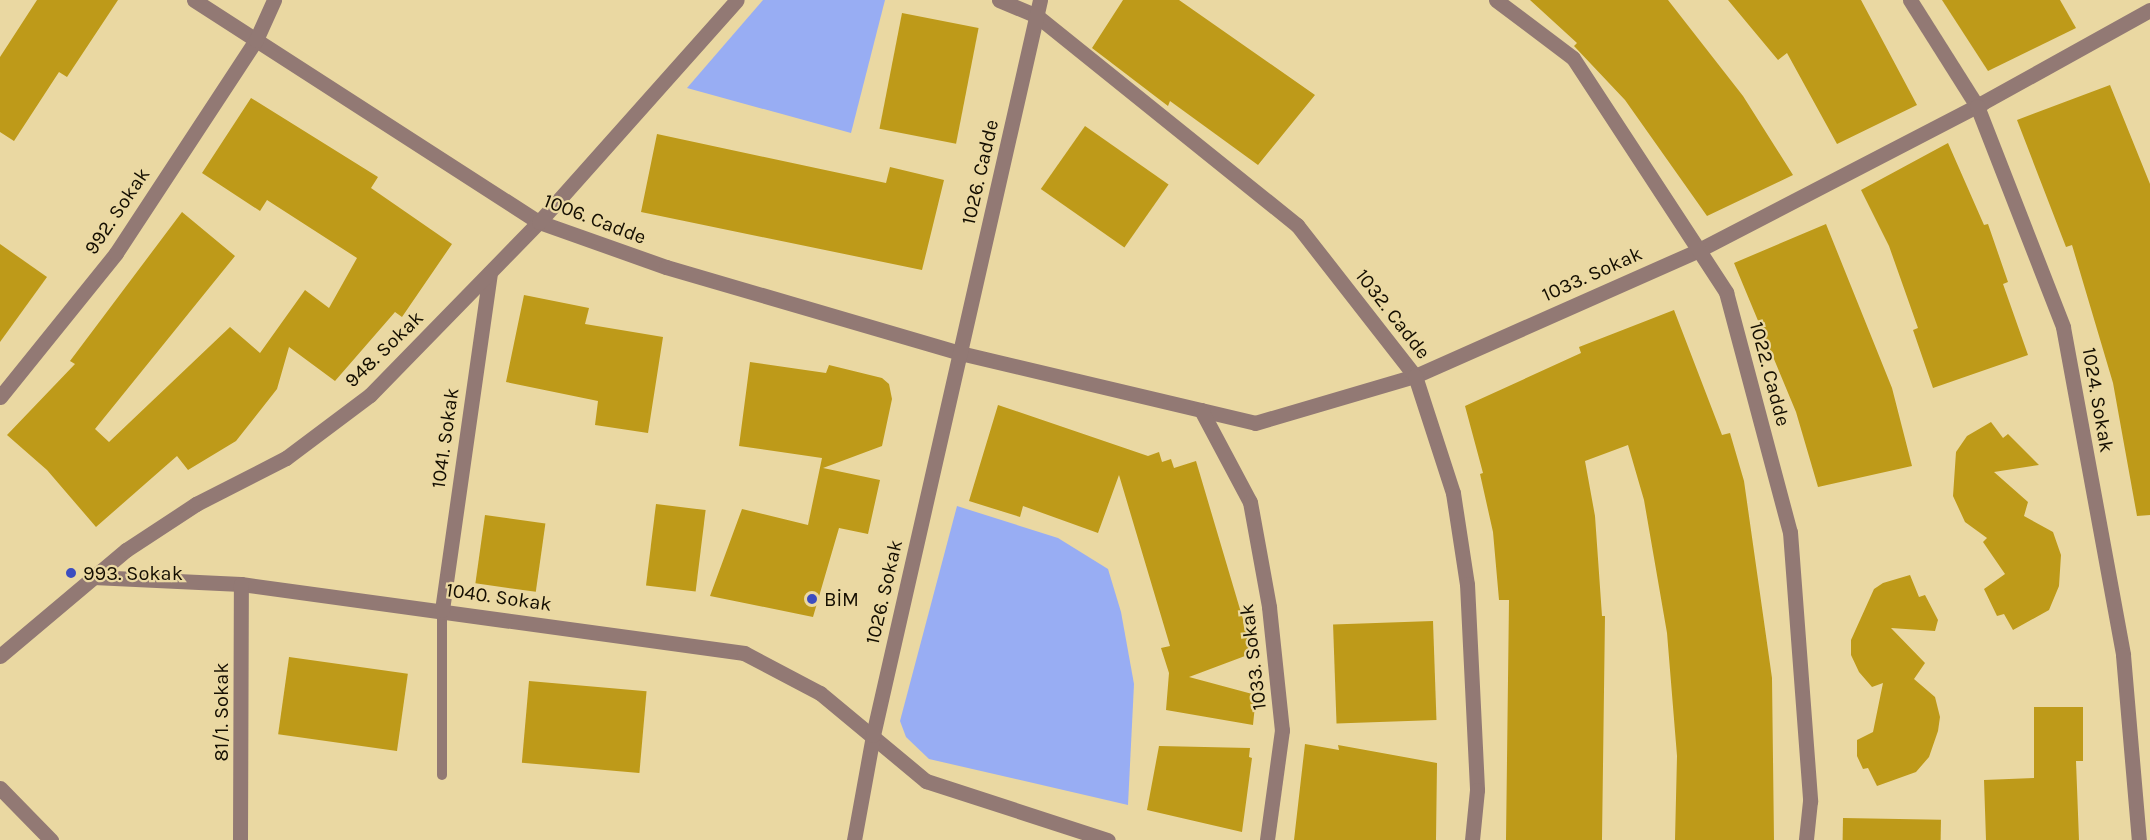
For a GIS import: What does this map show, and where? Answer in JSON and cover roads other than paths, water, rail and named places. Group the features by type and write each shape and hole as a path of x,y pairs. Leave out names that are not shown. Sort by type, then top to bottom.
{"street":[{"name":"1006. Cadde","path":"194,0 539,222 666,267 960,353"},
{"name":"992. Sokak","path":"0,397 116,253 256,40 274,0"},
{"name":"948. Sokak","path":"0,656 126,550 196,504 286,458 370,395 539,222 737,0"},
{"name":"1032. Cadde","path":"999,0 1036,16 1297,225 1415,376 1453,493 1467,584 1477,790 1472,840"},
{"name":"1026. Cadde","path":"960,353 1040,0"},
{"name":"1022. Cadde","path":"1496,0 1573,57 1726,292 1790,532 1810,801 1806,840"},
{"name":"1024. Sokak","path":"1910,0 1980,104 2063,327 2123,655 2139,840"},
{"name":"1033. Sokak","path":"960,353 1256,423 1415,376 1699,250 1980,104 2150,10"},
{"name":"1041. Sokak","path":"442,610 490,273"},
{"name":"1026. Sokak","path":"855,840 873,735 960,353"},
{"name":"1033. Sokak","path":"1201,410 1250,501 1269,607 1282,730 1267,840"},
{"name":"1040. Sokak","path":"93,577 241,584 744,653 820,693 926,781 1108,840"},
{"name":"81/1. Sokak","path":"240,840 241,584"},
{"path":"0,788 51,840"}],"lane":[{"path":"442,610 442,775"}],"place":[{"name":"993. Sokak","path":"71,573"},
{"name":"BİM","path":"812,599"}]}
